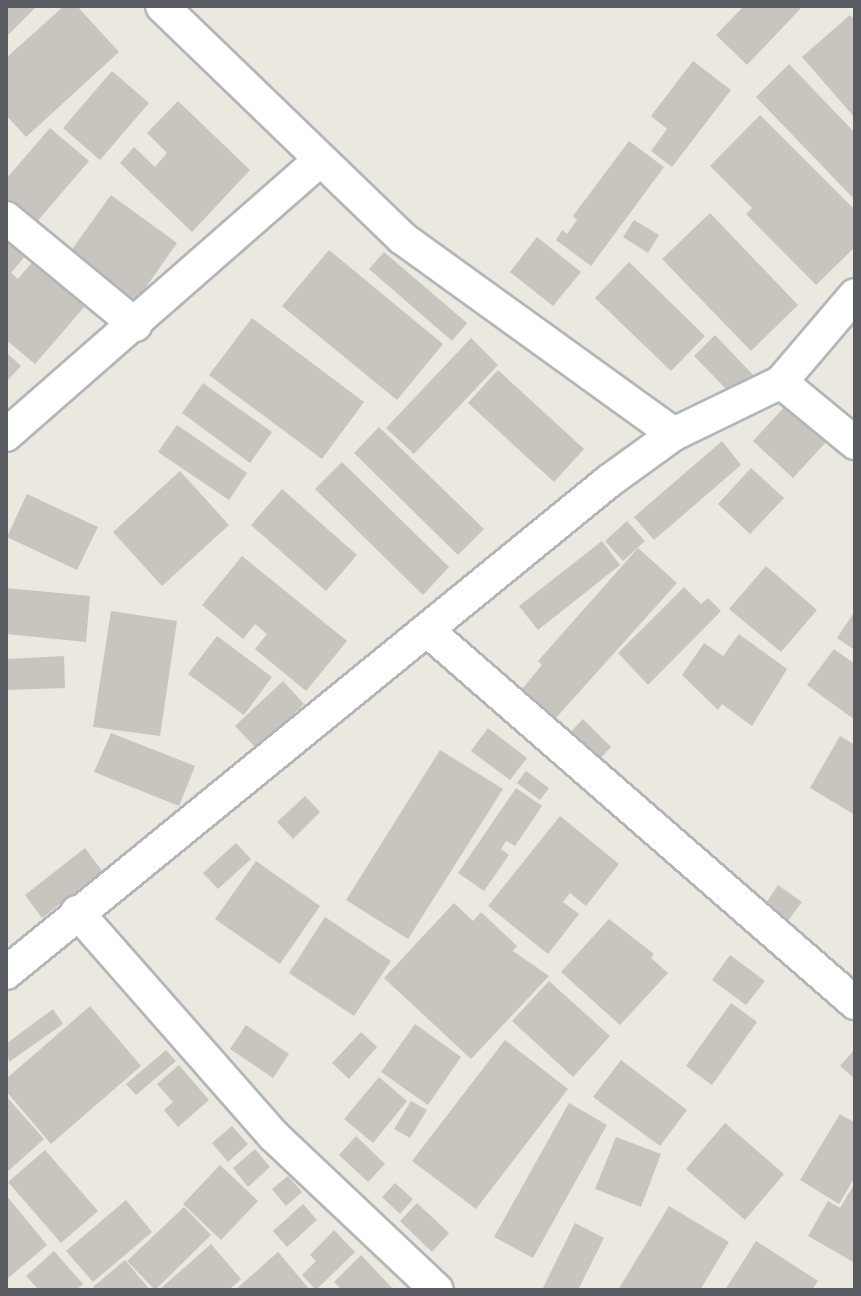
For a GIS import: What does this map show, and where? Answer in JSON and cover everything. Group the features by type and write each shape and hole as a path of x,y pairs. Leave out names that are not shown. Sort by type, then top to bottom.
{"street":[{"path":"162,6 318,162 402,238 674,434"},
{"path":"6,435 136,325 318,162"},
{"path":"6,218 136,325"},
{"path":"6,973 77,912 674,434 781,382 855,295"},
{"path":"781,382 855,443"},
{"path":"427,630 855,1003"},
{"path":"77,912 274,1136 437,1290"}],"building":[{"path":"6,6 37,6 6,37"},
{"path":"64,6 77,6 119,52 26,137 6,115 6,58"},
{"path":"744,6 803,6 747,65 716,35"},
{"path":"850,15 855,21 855,118 802,57"},
{"path":"693,61 731,90 672,167 651,151 667,129 651,116"},
{"path":"789,64 855,133 855,200 756,97"},
{"path":"112,71 149,103 100,160 63,128"},
{"path":"178,101 250,170 192,232 120,163 134,147 155,167 167,153 147,133"},
{"path":"760,115 855,210 855,247 816,285 746,214 752,208 710,166"},
{"path":"50,128 89,161 29,231 6,211 6,179"},
{"path":"629,141 664,167 591,266 556,240 562,230 567,234 577,220 573,216"},
{"path":"111,195 177,243 132,307 65,259"},
{"path":"710,213 798,305 751,351 662,259"},
{"path":"634,220 659,235 648,253 623,237"},
{"path":"537,237 581,272 553,306 510,272"},
{"path":"6,238 26,255 11,273 18,279 34,260 86,305 35,364 6,340"},
{"path":"329,250 443,344 397,400 282,306"},
{"path":"384,252 467,323 452,341 369,269"},
{"path":"629,262 705,336 671,371 595,298"},
{"path":"252,318 364,402 322,459 209,375"},
{"path":"715,335 755,377 734,397 694,356"},
{"path":"471,338 498,365 414,454 386,428"},
{"path":"6,352 21,366 6,382"},
{"path":"498,370 584,449 554,482 468,403"},
{"path":"203,383 272,432 250,463 182,413"},
{"path":"787,404 827,441 793,478 753,441"},
{"path":"177,425 247,473 229,500 158,452"},
{"path":"379,427 484,529 458,555 354,453"},
{"path":"722,441 741,465 654,540 634,517"},
{"path":"342,462 449,567 423,595 315,489"},
{"path":"751,468 784,498 750,534 718,504"},
{"path":"180,471 229,525 162,586 113,532"},
{"path":"282,489 357,555 326,591 251,525"},
{"path":"27,494 98,527 77,570 7,537"},
{"path":"627,521 645,541 623,561 605,541"},
{"path":"602,541 620,565 538,630 519,606"},
{"path":"638,548 677,583 555,719 522,689 542,665 538,661"},
{"path":"242,556 347,641 306,691 255,649 267,634 255,624 243,639 202,605"},
{"path":"766,566 817,610 781,652 729,609"},
{"path":"684,587 701,604 708,598 721,611 648,685 618,653"},
{"path":"6,588 90,596 86,642 6,634"},
{"path":"111,611 177,621 160,736 93,727"},
{"path":"855,611 855,650 837,638"},
{"path":"739,634 787,669 752,726 722,704 718,710 682,675 704,643 723,656"},
{"path":"217,636 272,677 244,715 188,674"},
{"path":"834,649 855,664 855,720 807,685"},
{"path":"64,656 65,688 6,690 6,659"},
{"path":"283,681 304,704 257,749 235,726"},
{"path":"583,719 611,747 594,765 566,737"},
{"path":"488,728 527,758 510,780 471,751"},
{"path":"111,733 195,766 179,806 94,772"},
{"path":"840,736 855,745 855,815 810,788"},
{"path":"440,750 503,789 408,939 346,900"},
{"path":"526,771 549,788 540,800 517,783"},
{"path":"516,788 542,806 515,846 506,841 501,849 509,855 484,891 458,873"},
{"path":"305,796 320,812 293,839 277,822"},
{"path":"560,816 619,864 586,906 570,893 563,902 579,914 548,954 488,906"},
{"path":"236,843 251,859 218,889 203,873"},
{"path":"85,848 102,871 42,918 25,895"},
{"path":"256,861 320,906 280,964 215,919"},
{"path":"778,885 802,902 787,922 764,906"},
{"path":"454,903 473,921 481,912 517,946 513,951 549,976 471,1059 384,978"},
{"path":"325,917 391,961 354,1016 289,973"},
{"path":"609,919 654,954 651,958 668,973 620,1025 561,972"},
{"path":"730,955 765,981 746,1005 712,980"},
{"path":"549,981 610,1036 573,1077 512,1021"},
{"path":"731,1003 757,1022 712,1085 686,1066"},
{"path":"90,1006 141,1066 51,1144 6,1091 6,1079"},
{"path":"53,1009 63,1024 9,1062 6,1044"},
{"path":"415,1024 461,1057 428,1105 381,1072"},
{"path":"246,1025 289,1054 273,1078 230,1049"},
{"path":"361,1032 377,1047 349,1079 332,1063"},
{"path":"505,1040 568,1089 476,1209 412,1161"},
{"path":"855,1049 855,1079 840,1066"},
{"path":"166,1050 176,1061 136,1095 126,1084"},
{"path":"621,1060 687,1110 660,1146 593,1097"},
{"path":"179,1065 209,1100 178,1127 164,1110 173,1102 157,1084"},
{"path":"379,1077 407,1101 373,1143 344,1119"},
{"path":"6,1096 44,1139 6,1173"},
{"path":"411,1101 427,1110 410,1138 394,1129"},
{"path":"569,1103 607,1125 533,1258 494,1237"},
{"path":"840,1114 855,1123 855,1177 839,1204 800,1180"},
{"path":"725,1123 784,1174 745,1220 686,1169"},
{"path":"232,1126 248,1144 228,1162 212,1143"},
{"path":"356,1136 385,1164 368,1182 339,1155"},
{"path":"616,1137 661,1154 641,1207 595,1189"},
{"path":"255,1149 270,1167 248,1187 233,1168"},
{"path":"45,1150 98,1211 61,1243 8,1182"},
{"path":"220,1165 258,1201 221,1240 183,1204"},
{"path":"288,1176 302,1192 286,1206 272,1189"},
{"path":"395,1183 413,1199 400,1214 382,1197"},
{"path":"855,1183 855,1263 808,1236 828,1201 840,1208"},
{"path":"6,1195 47,1245 6,1280"},
{"path":"126,1200 152,1232 93,1282 66,1251"},
{"path":"417,1203 449,1233 432,1252 400,1221"},
{"path":"303,1204 317,1220 287,1247 273,1231"},
{"path":"669,1206 729,1242 700,1290 618,1290"},
{"path":"184,1207 211,1235 155,1290 127,1261"},
{"path":"575,1223 604,1238 578,1290 542,1290"},
{"path":"334,1230 355,1252 316,1290 302,1275 316,1261 310,1255"},
{"path":"756,1241 818,1281 812,1290 725,1290"},
{"path":"211,1244 241,1279 229,1290 159,1290"},
{"path":"54,1251 83,1284 76,1290 39,1290 26,1276"},
{"path":"278,1252 310,1290 235,1290"},
{"path":"361,1255 394,1290 342,1290 334,1282"},
{"path":"125,1260 150,1290 96,1290 93,1287"}]}
